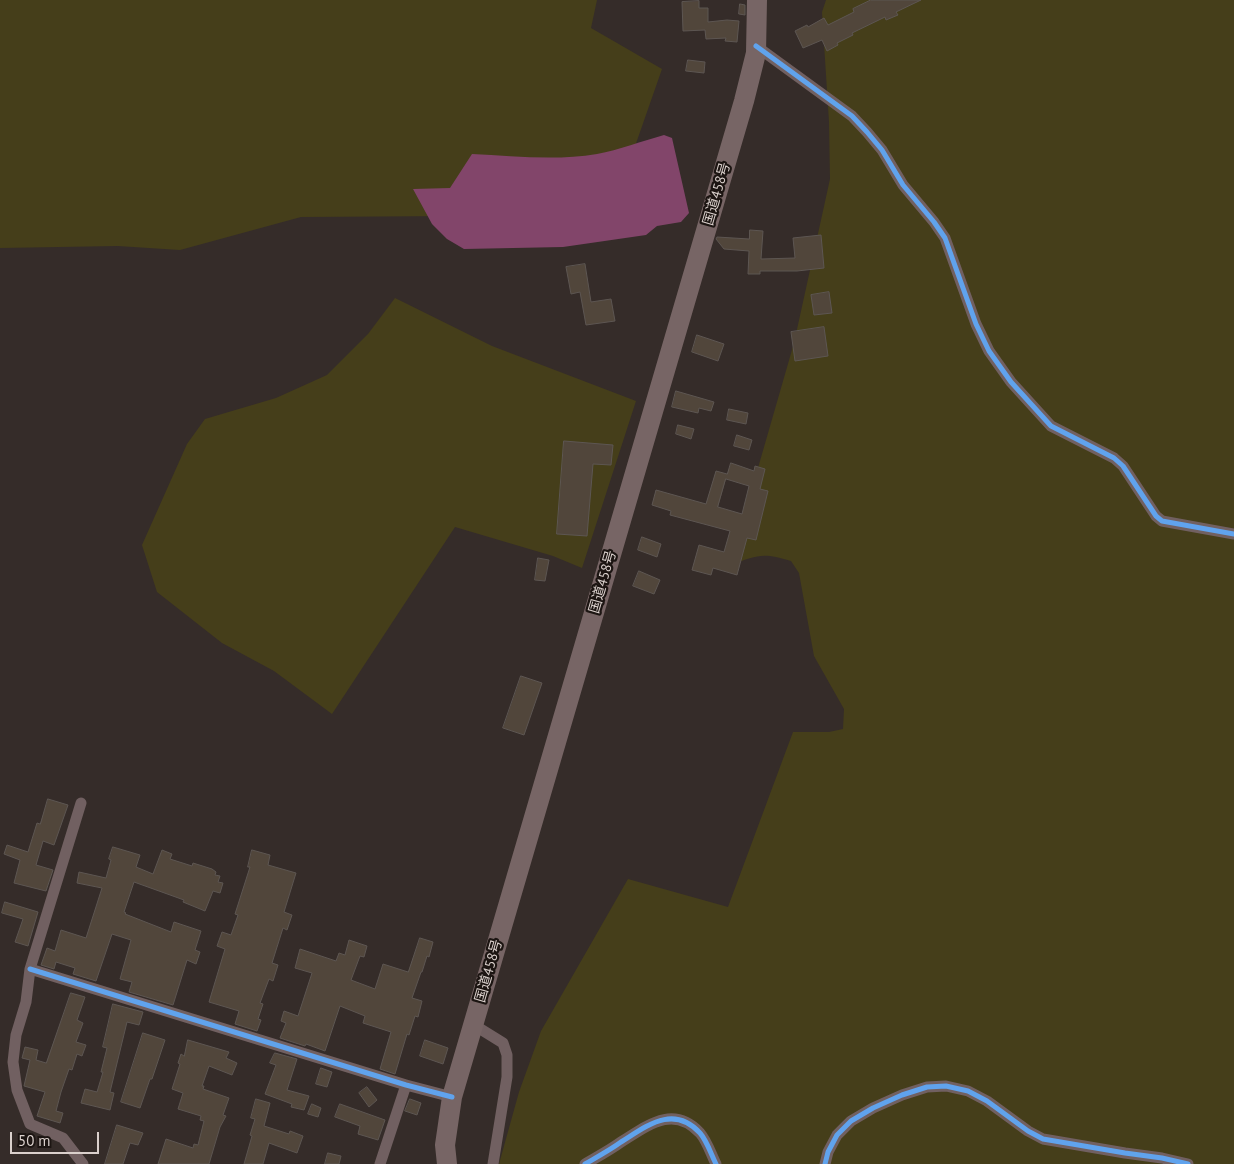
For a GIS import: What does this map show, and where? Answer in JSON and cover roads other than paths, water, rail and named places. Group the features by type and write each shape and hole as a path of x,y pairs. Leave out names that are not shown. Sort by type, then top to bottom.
{"highway":[{"name":"国道458号","path":"447,1164 445,1145 452,1097 744,101 756,53 757,0"}],"street":[{"path":"756,46 852,116 882,150 903,185 934,222 944,238 976,324 989,351 1011,382 1051,426 1114,458 1123,466 1156,516 1162,521 1234,534"},
{"path":"81,803 30,969 26,1002 16,1035 14,1062 17,1090 30,1124 63,1138 83,1164"},
{"path":"30,969 406,1085 452,1097"},
{"path":"474,1025 503,1044 507,1055 506,1077 493,1164"},
{"path":"380,1164 406,1085"},
{"path":"825,1164 828,1152 837,1135 851,1122 872,1108 927,1087 946,1086 968,1092 986,1101 1028,1131 1043,1139 1188,1164"},
{"path":"585,1164 650,1124 663,1119 677,1119 689,1124 701,1134 716,1164"}]}
